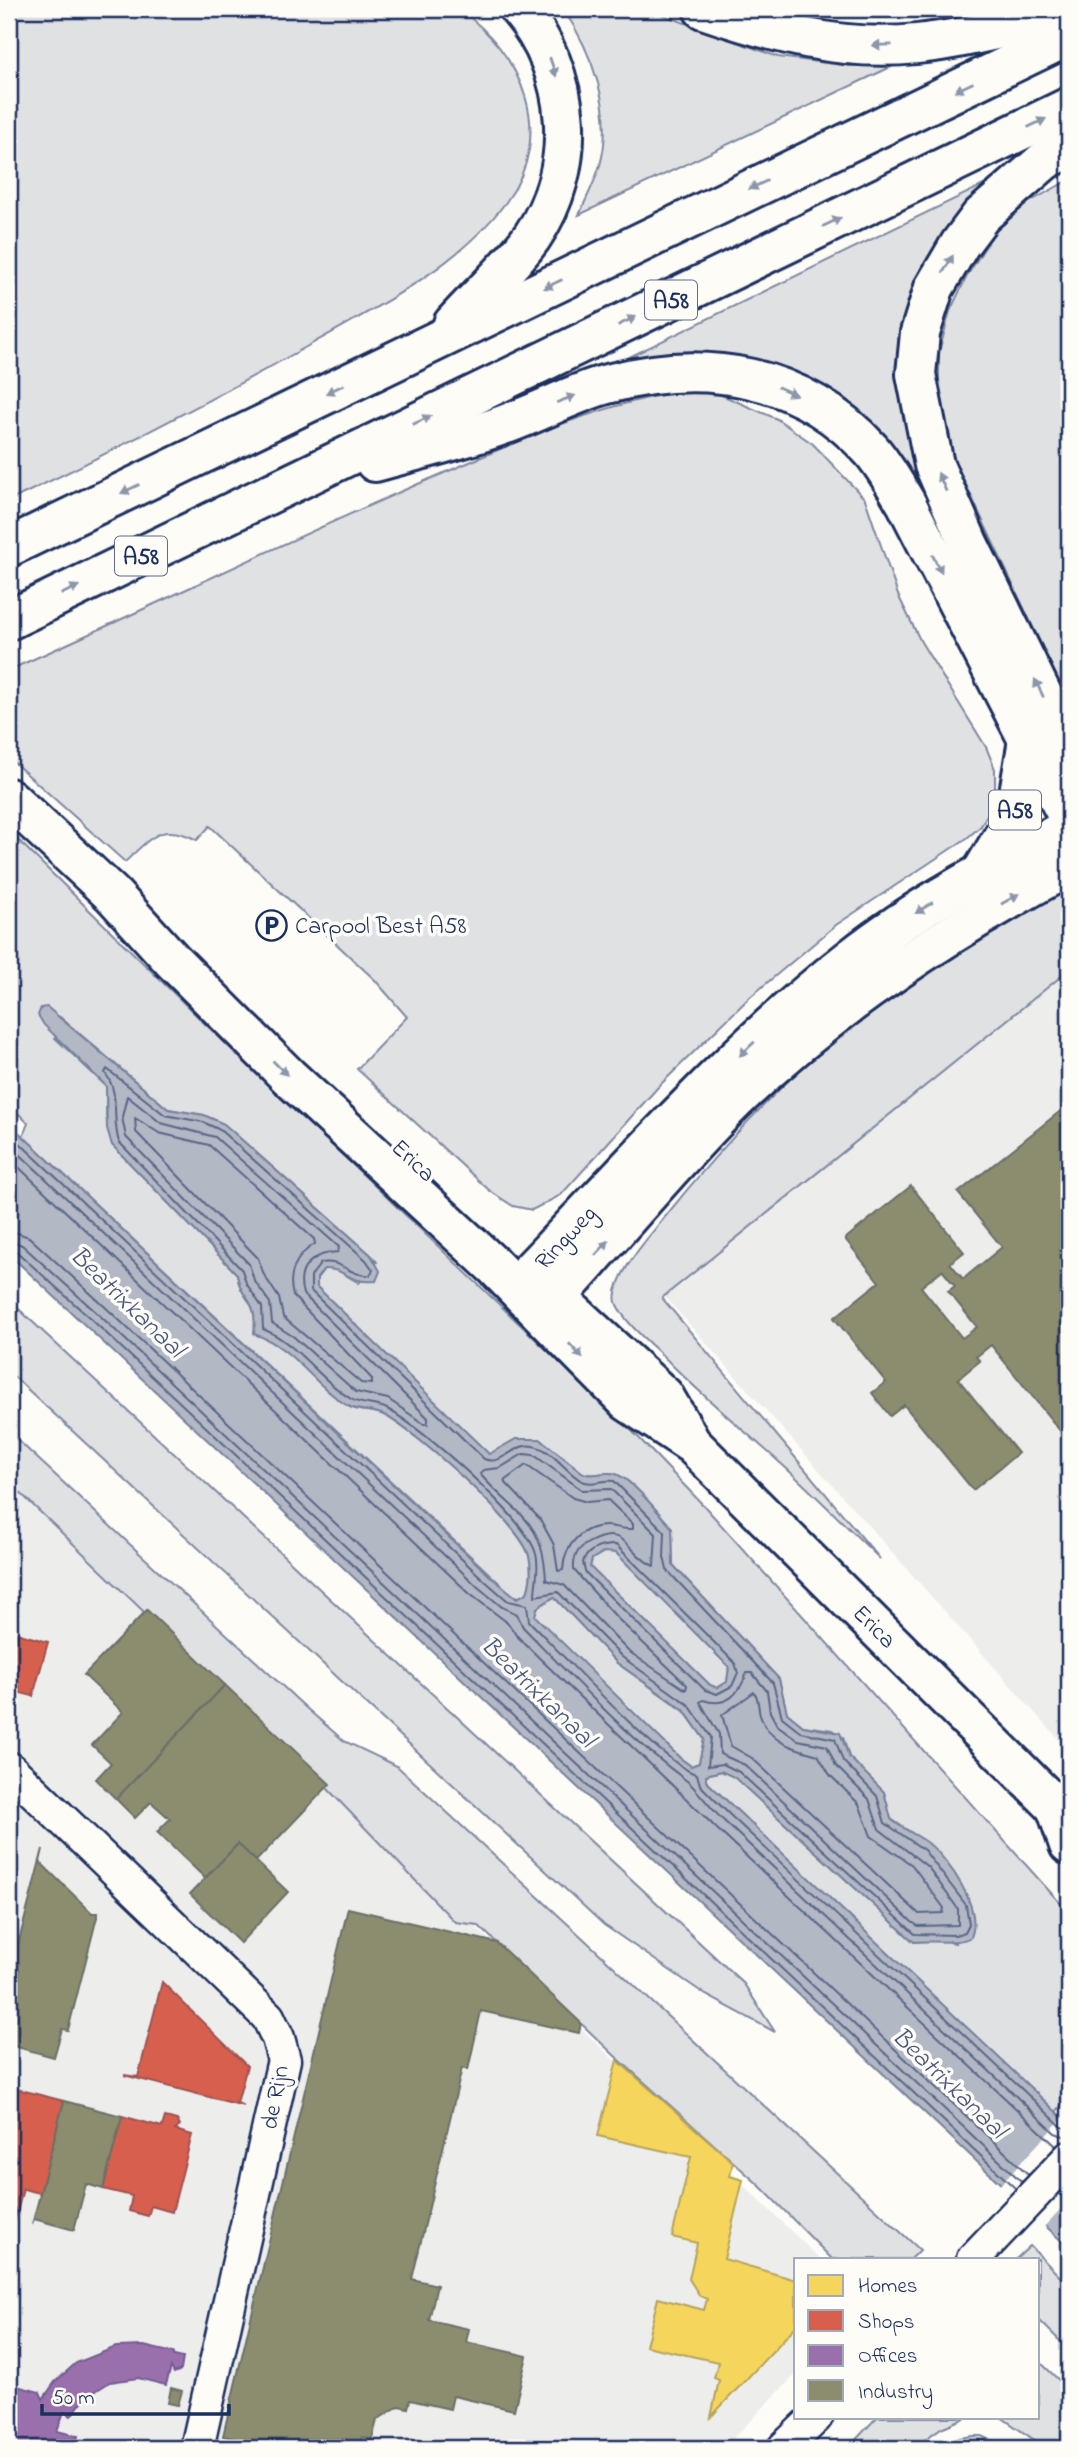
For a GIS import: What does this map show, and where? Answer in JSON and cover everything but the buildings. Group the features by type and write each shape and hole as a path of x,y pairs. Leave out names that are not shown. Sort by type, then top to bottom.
{"main road":[{"name":"A58","path":"440,338 532,237 553,199 561,172 565,145 560,88 544,43 519,9"},
{"path":"703,9 773,33 849,46 918,44 1069,13"},
{"name":"A58","path":"9,547 1069,36"},
{"name":"A58","path":"9,620 1069,107"},
{"path":"1069,148 1045,160 981,216 960,244 934,289 920,332 916,374 934,465 969,545 1069,749"},
{"name":"A58","path":"272,492 503,425 604,385 635,378 688,370 742,376 773,384 833,417 853,433 879,461 906,503 1069,819"},
{"name":"A58","path":"982,872 1010,825 1017,805 1028,740"},
{"name":"Erica","path":"9,798 113,895 186,947 539,1290 628,1402 693,1445 1065,1805 1069,1845"},
{"name":"Ringweg","path":"539,1290 712,1082 784,1014 851,958 982,872 1069,828"},
{"name":"Ringweg","path":"539,1290 733,1102 831,1017 911,958 1069,866"}],"street":[{"name":"de Rijn","path":"9,1768 268,2017 278,2038 284,2060 197,2448"},
{"path":"981,2251 1069,2158"},
{"path":"785,2448 815,2418"}],"shaded area":[{"path":"9,9 459,9 481,27 500,48 515,72 525,96 530,122 529,149 521,176 506,202 486,226 464,247 414,285 232,388 9,501"},
{"path":"563,9 647,9 778,57 850,66 897,64 579,215 600,165 605,125 603,104 591,63"},
{"path":"1010,172 915,330 974,570 821,397 592,375"},
{"path":"1069,180 1069,704 952,455 939,391 939,352 950,311 967,276 993,234 1024,205"},
{"path":"679,392 717,393 777,419 813,444 865,499 898,595 921,642 986,747 995,769 995,800 981,826 967,838 836,925 749,998 659,1086 561,1195 532,1210 513,1206 490,1191 357,1069 407,1017 375,980 210,826 197,840 174,832 157,835 125,862 9,758 9,670 335,521 531,436 618,406"},
{"path":"9,831 201,1020 637,1436 706,1508 1069,1913 1069,2096 1056,2112 706,1781 706,1775 722,1771 734,1777 914,1942 939,1940 955,1943 928,1844 891,1819 884,1792 849,1757 843,1737 833,1730 803,1726 787,1713 779,1679 673,1565 672,1528 638,1490 615,1474 583,1473 540,1439 516,1439 489,1455 317,1287 317,1278 324,1269 334,1268 359,1283 377,1262 371,1255 224,1124 204,1115 168,1109 60,1017 55,1038 106,1086 106,1116 112,1145 237,1274 242,1290 252,1306 255,1334 281,1348 348,1406 380,1413 399,1424 465,1479 488,1502 508,1523 529,1556 531,1575 527,1593 522,1598 512,1595 23,1136 28,1123 9,1104"},
{"path":"1069,886 1069,970 662,1298 880,1559 803,1484 634,1329 617,1305 615,1296 623,1274 638,1250 691,1185 758,1111 830,1042 907,980 948,952"},
{"path":"1069,964 1069,1751 657,1288"},
{"path":"9,1300 744,1984 775,2032 706,1995 604,1925 9,1372"},
{"path":"9,1432 344,1741 397,1766 920,2250 912,2258 831,2258 759,2185 614,2055 478,1925 455,1922 326,1787 9,1482"},
{"path":"9,1476 819,2258 794,2258 794,2376 724,2448 9,2448"},
{"path":"604,1552 616,1552 729,1667 727,1682 717,1688 710,1685 590,1567 592,1559"},
{"path":"554,1597 617,1663 684,1711 704,1739 699,1763 691,1766 680,1758 534,1616 537,1608"},
{"path":"1030,2246 1069,2286 1069,2350 1040,2321 1040,2258 1017,2258"},
{"path":"1040,2362 1069,2390 1069,2448 1046,2448 1002,2418 1040,2418"},
{"path":"876,2418 965,2418 941,2428 913,2448 848,2448"},
{"path":"982,2436 1006,2448 946,2448 959,2438"}],"water":[{"name":"Beatrixkanaal","path":"47,1007 168,1109 204,1115 224,1124 371,1255 380,1271 376,1281 359,1280 324,1269 317,1278 317,1287 489,1454 516,1439 540,1439 583,1473 612,1473 623,1477 672,1528 673,1565 779,1679 787,1713 803,1726 840,1733 849,1757 884,1792 891,1819 928,1843 946,1861 968,1900 972,1913 971,1937 952,1942 914,1942 734,1777 721,1771 706,1775 706,1781 1069,2124 1069,2248 9,1254 9,1123 489,1575 517,1598 527,1593 531,1565 522,1542 508,1523 465,1480 399,1424 380,1413 348,1406 281,1348 254,1334 254,1312 237,1274 112,1145 107,1128 106,1086 44,1025 38,1015 41,1008","holes":["604,1552 616,1553 729,1667 727,1682 717,1688 710,1685 590,1567 592,1559","554,1597 617,1663 684,1710 704,1739 699,1763 691,1766 680,1758 535,1616 537,1608"]}],"pier":[{"path":"1065,2115 1069,2119 1069,2200 1043,2228 998,2187"}],"place":[{"name":"Carpool Best A58","path":"272,925"}]}
